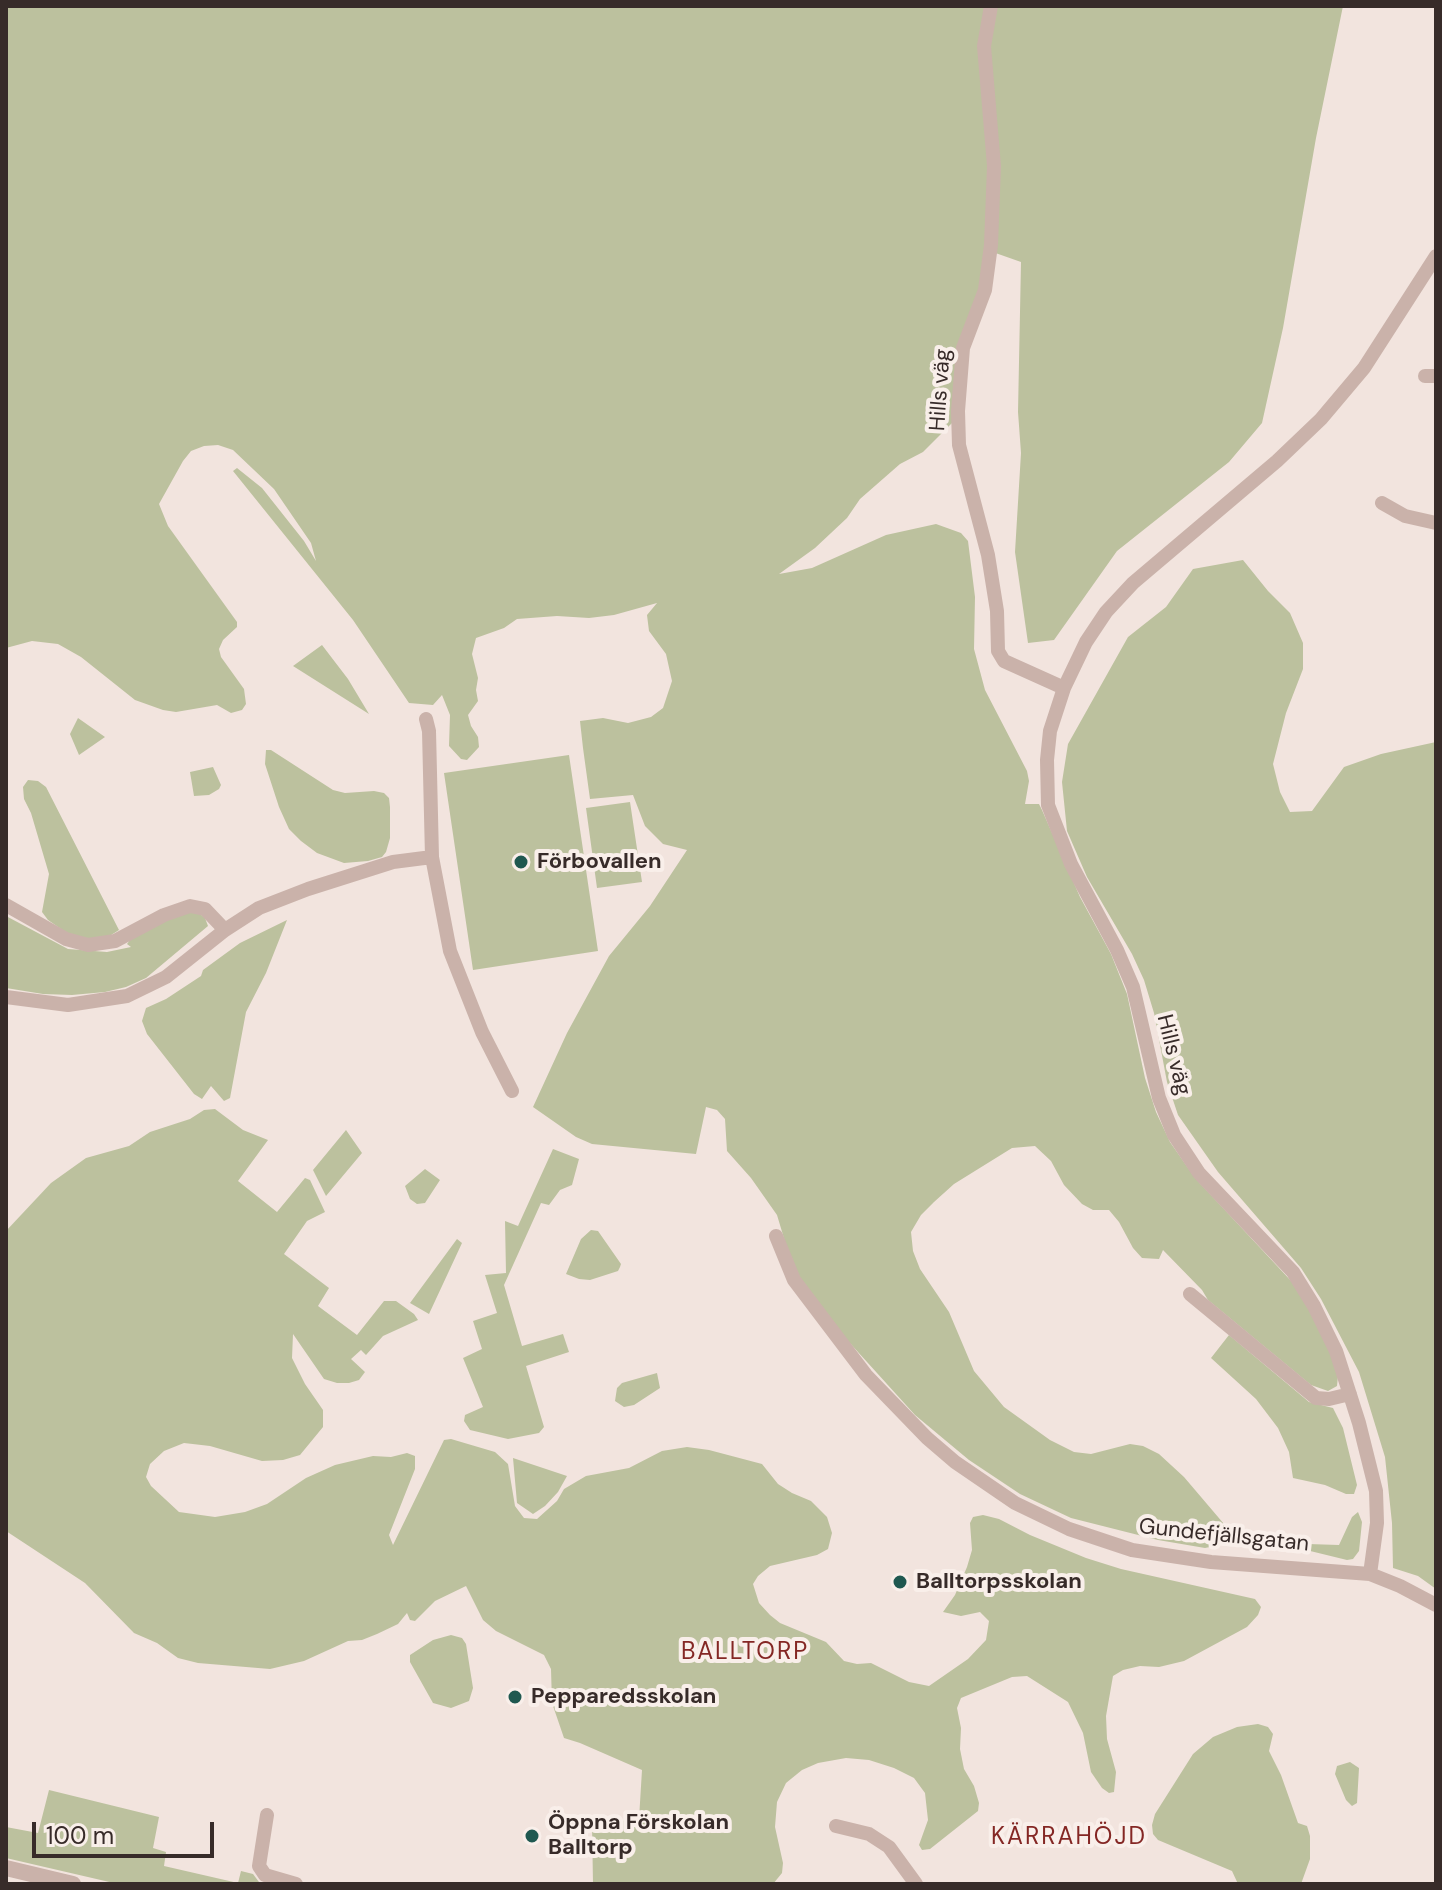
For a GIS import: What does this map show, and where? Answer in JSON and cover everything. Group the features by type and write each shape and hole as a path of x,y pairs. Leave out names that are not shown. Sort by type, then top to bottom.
{"street":[{"name":"Hills väg","path":"991,6 984,46 994,166 991,245 985,290 963,348 958,411 959,445 988,555 1000,657 1064,688"},
{"name":"Hills väg","path":"1350,1394 1330,1335 1293,1272 1199,1173 1166,1118 1149,1062 1133,987 1071,864 1048,805 1047,760 1050,731 1064,688 1086,642 1106,612 1133,583 1277,461 1321,419 1364,368 1436,256"},
{"path":"1382,503 1405,516 1436,523"},
{"path":"426,719 436,890 453,962 482,1032 512,1091"},
{"path":"6,997 68,1005 127,996 166,977 225,930 259,908 393,862 432,857"},
{"path":"6,905 66,939 88,945 115,941 164,915 190,906 205,909 225,930"},
{"name":"Gundefjällsgatan","path":"776,1236 794,1280 866,1375 927,1438 978,1479 1015,1503 1069,1529 1132,1550 1211,1562 1370,1574 1436,1605"},
{"path":"1190,1294 1316,1398 1329,1399 1350,1394 1376,1491 1377,1523 1370,1574"},
{"path":"267,1815 259,1866 265,1875 296,1884"},
{"path":"836,1826 869,1834 889,1847 916,1884"},
{"path":"6,1868 73,1884"}],"green space":[{"path":"6,6 1343,6 1283,328 1262,423 1229,462 1117,551 1054,640 1028,643 1015,552 1021,453 1018,412 1021,262 987,250 952,423 923,452 900,464 860,499 847,518 815,548 779,574 812,568 886,535 936,524 961,533 968,541 975,597 974,649 985,690 1027,771 1029,781 1025,804 1039,804 1080,897 1111,954 1127,994 1145,1078 1156,1112 1170,1142 1195,1178 1293,1283 1334,1360 1337,1386 1328,1391 1311,1385 1208,1300 1163,1250 1159,1259 1142,1258 1109,1210 1093,1210 1082,1204 1064,1185 1051,1161 1035,1146 1012,1148 954,1184 921,1215 911,1232 913,1251 920,1269 949,1312 974,1371 1004,1407 1050,1440 1074,1452 1091,1454 1130,1444 1159,1454 1184,1477 1224,1524 1224,1544 1205,1548 1158,1540 1071,1518 1020,1494 969,1460 915,1415 829,1320 795,1275 777,1215 727,1151 725,1119 717,1110 706,1107 696,1154 592,1144 576,1137 533,1107 567,1033 609,956 650,906 687,850 663,844 645,826 633,795 590,799 583,748 580,721 603,718 628,723 651,717 663,708 672,681 666,654 649,631 647,615 657,603 614,615 589,618 557,616 517,619 504,628 476,638 472,654 478,678 478,701 468,715 479,747 467,760 461,759 449,746 450,715 442,695 433,705 409,703 353,620 233,471 237,468 262,488 316,561 311,543 274,489 233,450 218,445 191,451 159,504 168,526 237,622 237,627 223,640 219,649 221,657 244,689 246,704 242,710 231,713 217,705 176,712 163,710 135,700 81,657 58,644 32,641 6,648"},
{"path":"1243,560 1290,613 1303,643 1303,669 1286,713 1273,764 1280,792 1290,812 1312,811 1344,767 1381,754 1436,742 1436,1589 1418,1576 1393,1568 1385,1457 1359,1372 1301,1268 1218,1172 1178,1115 1167,1082 1154,1013 1144,980 1087,877 1067,831 1062,782 1068,744 1128,637 1166,607 1193,569"},
{"path":"322,645 348,679 369,714 293,666"},
{"path":"78,718 105,737 79,755 70,734"},
{"path":"266,750 271,750 333,790 384,793 389,798 390,838 382,857 344,863 317,853 301,841 289,829 279,807 265,764"},
{"name":"Förbovallen","path":"569,755 598,951 473,970 444,773"},
{"path":"213,767 221,785 219,789 209,795 194,796 190,772"},
{"path":"28,780 38,781 46,787 119,930 108,937 96,941 71,936 42,912 49,874 24,799 23,787"},
{"path":"630,802 642,882 597,888 586,808"},
{"path":"188,912 198,912 208,926 146,978 126,987 72,995 6,988 6,916 68,949 107,952 131,947 127,944 130,940 157,924"},
{"path":"287,920 246,1012 230,1098 224,1101 211,1086 202,1099 194,1094 147,1034 142,1021 146,1008 201,976 203,970 240,943"},
{"path":"215,1109 243,1130 268,1140 238,1181 277,1212 305,1178 310,1180 325,1212 307,1221 284,1254 329,1288 318,1306 357,1335 384,1301 396,1301 418,1320 383,1336 366,1355 361,1350 351,1359 365,1372 359,1380 349,1383 324,1379 293,1334 292,1358 323,1410 323,1427 300,1455 283,1460 262,1461 210,1446 184,1443 164,1451 150,1464 146,1477 151,1486 179,1512 215,1517 245,1512 267,1504 306,1478 335,1465 373,1456 391,1457 407,1453 415,1456 415,1469 389,1535 393,1545 444,1440 451,1439 495,1452 508,1464 515,1506 524,1518 537,1519 557,1501 564,1489 586,1476 629,1468 662,1451 687,1447 762,1464 778,1484 811,1501 827,1517 832,1533 828,1549 817,1555 770,1566 753,1584 759,1603 770,1615 780,1623 826,1642 844,1661 871,1663 909,1682 929,1686 968,1659 986,1640 989,1621 980,1612 961,1616 943,1612 955,1595 967,1567 972,1550 970,1523 973,1517 983,1515 999,1519 1086,1558 1121,1569 1255,1599 1261,1607 1258,1615 1247,1627 1184,1661 1159,1667 1140,1666 1113,1676 1106,1716 1107,1739 1116,1772 1114,1792 1109,1793 1102,1788 1091,1772 1083,1733 1068,1702 1027,1676 1012,1677 961,1698 957,1708 961,1728 960,1749 964,1769 979,1803 978,1811 930,1849 922,1850 919,1845 928,1820 925,1793 914,1778 869,1760 846,1758 818,1763 802,1770 786,1783 777,1802 775,1827 783,1863 782,1873 773,1884 593,1884 592,1824 639,1819 642,1770 564,1738 552,1703 551,1669 544,1655 496,1631 483,1620 466,1586 435,1601 415,1621 410,1620 407,1613 398,1624 377,1634 348,1641 304,1661 270,1669 198,1663 178,1658 157,1643 134,1633 85,1583 6,1531 6,1231 51,1183 86,1158 129,1146 150,1132 190,1119 204,1110"},
{"path":"346,1130 362,1153 326,1196 313,1170"},
{"path":"553,1149 579,1159 572,1185 560,1190 549,1205 541,1203 504,1285 522,1346 563,1334 569,1352 526,1366 544,1427 539,1433 508,1439 470,1430 464,1421 465,1415 483,1407 463,1358 482,1349 473,1321 497,1313 485,1275 506,1273 505,1221 518,1226"},
{"path":"425,1169 440,1180 425,1203 417,1204 410,1199 405,1186"},
{"path":"591,1230 598,1231 621,1264 618,1271 590,1280 566,1274 581,1239"},
{"path":"457,1239 462,1243 429,1314 410,1303"},
{"path":"1229,1335 1309,1402 1333,1408 1343,1428 1357,1485 1354,1494 1293,1478 1289,1452 1278,1428 1256,1399 1211,1358"},
{"path":"657,1373 660,1388 634,1405 624,1407 615,1401 617,1388 622,1383"},
{"path":"513,1458 567,1476 558,1492 533,1514 517,1503"},
{"path":"1358,1512 1362,1522 1359,1551 1353,1559 1302,1549 1308,1544 1339,1545 1352,1517"},
{"path":"451,1635 462,1638 466,1644 473,1688 469,1701 451,1708 433,1703 410,1662 410,1655 433,1640"},
{"path":"1258,1724 1268,1727 1273,1734 1269,1751 1298,1823 1307,1826 1310,1836 1310,1859 1301,1884 1238,1884 1232,1871 1158,1840 1153,1834 1155,1814 1193,1754 1213,1737 1237,1727"},
{"path":"1350,1762 1359,1768 1357,1803 1352,1806 1346,1800 1335,1774 1337,1766"},
{"path":"49,1790 159,1817 153,1848 166,1852 164,1866 238,1883 241,1871 253,1874 259,1882 268,1884 118,1884 6,1858 6,1827 38,1833"}],"place":[{"name":"Förbovallen","path":"521,862"},
{"name":"Balltorpsskolan","path":"900,1582"},
{"name":"Pepparedsskolan","path":"515,1697"},
{"name":"Öppna Förskolan Balltorp","path":"532,1836"}],"district":[{"name":"BALLTORP","path":"745,1653"},
{"name":"KÄRRAHÖJD","path":"1069,1838"}]}
